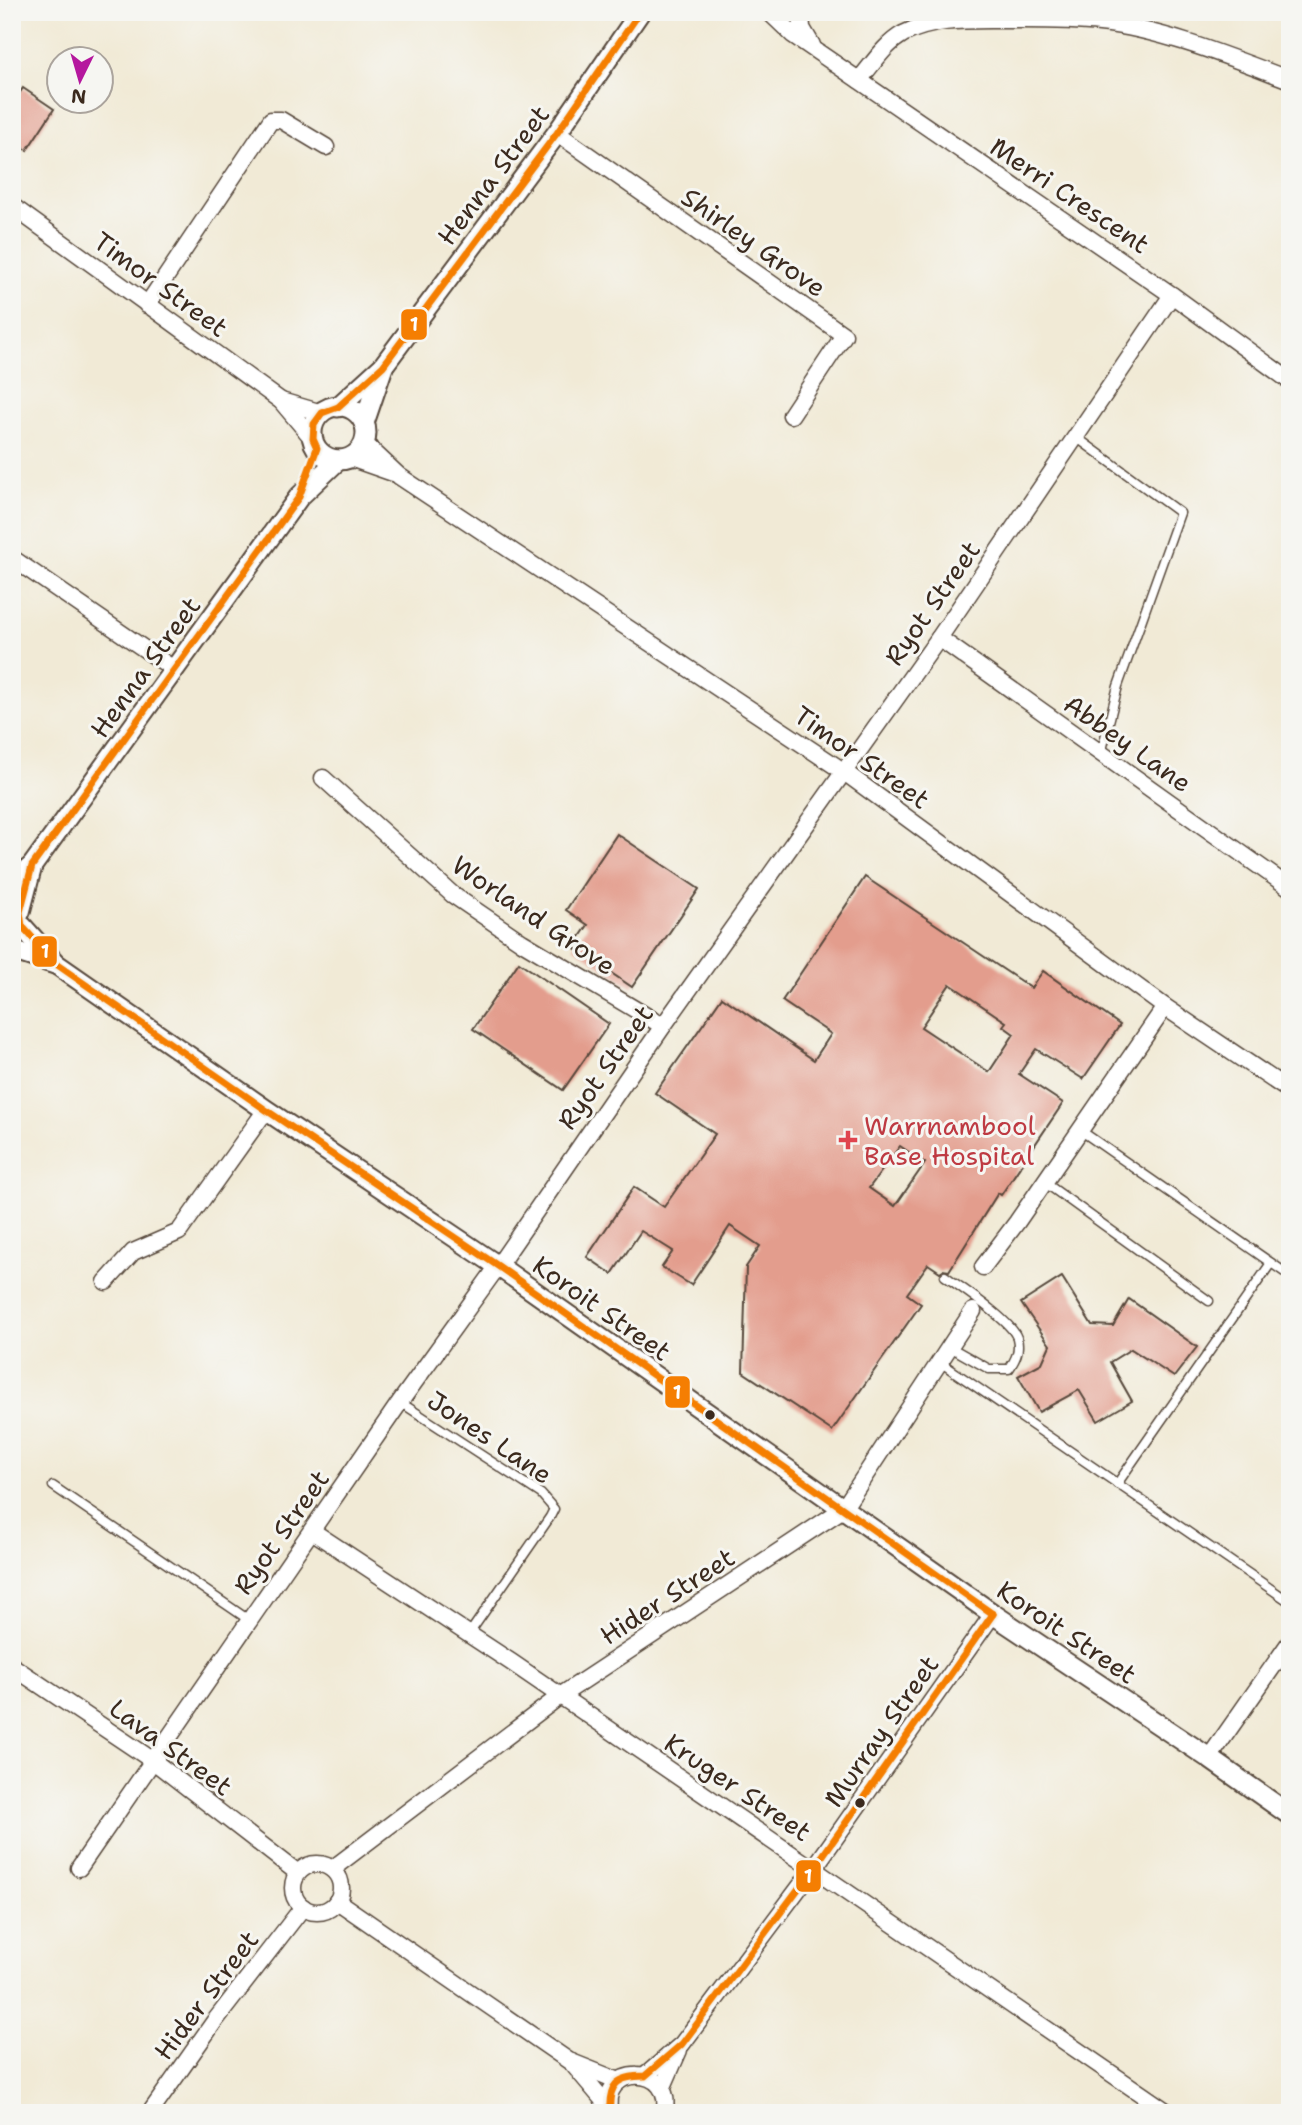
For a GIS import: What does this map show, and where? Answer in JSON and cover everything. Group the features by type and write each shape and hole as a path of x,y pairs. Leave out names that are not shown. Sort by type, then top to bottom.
{"street":[{"name":"Henna Street","path":"330,410 383,366 557,133 640,12"},
{"name":"Merri Crescent","path":"769,12 785,29 1172,295 1290,381"},
{"name":"Merri Crescent","path":"801,12 805,35 820,53"},
{"path":"859,80 882,50 904,34 920,27 954,20 1101,23 1133,29 1197,48 1290,80"},
{"path":"147,305 271,120 281,120 326,147"},
{"name":"Shirley Grove","path":"557,133 844,335 791,415"},
{"name":"Timor Street","path":"12,206 281,401 315,443"},
{"name":"Ryot Street","path":"79,1868 400,1402 939,638 1172,295"},
{"name":"Henna Street","path":"364,423 383,366"},
{"name":"Timor Street","path":"281,401 330,410"},
{"path":"351,409 366,429 364,443 344,459 322,454 315,443 314,425 330,410 351,409"},
{"name":"Henna Street","path":"299,497 315,443"},
{"name":"Timor Street","path":"364,443 399,475 843,771 1165,1007 1290,1091"},
{"name":"Henna Street","path":"12,883 32,866 299,497 344,459"},
{"name":"Timor Street","path":"344,459 399,475"},
{"path":"12,558 175,670"},
{"name":"Abbey Lane","path":"939,638 1290,888"},
{"name":"Worland Grove","path":"323,778 453,895 522,942 663,1026"},
{"name":"Henna Street","path":"12,944 20,933 18,914 32,866"},
{"name":"Koroit Street","path":"18,914 56,964"},
{"name":"Koroit Street","path":"12,950 56,964 498,1266 993,1614 1290,1815"},
{"path":"983,1267 1165,1007"},
{"path":"106,1282 133,1252 179,1232 266,1110"},
{"name":"Hider Street","path":"332,1870 560,1696 844,1509 974,1311"},
{"name":"Kruger Street","path":"312,1531 814,1868 1169,2113"},
{"name":"Murray Street","path":"645,2076 682,2044 814,1868 993,1614"},
{"path":"1209,1758 1290,1642"},
{"name":"Lava Street","path":"12,1666 152,1760 298,1873"},
{"path":"318,1864 332,1870 337,1874 341,1887 337,1900 321,1911 303,1907 294,1895 293,1887 298,1873 310,1865 318,1864"},
{"path":"337,1900 569,2061 619,2081"},
{"name":"Hider Street","path":"150,2113 303,1907"},
{"name":"Murray Street","path":"662,2089 682,2044"},
{"path":"569,2061 609,2109"},
{"path":"609,2109 613,2088 619,2081 627,2076 645,2076 658,2083 662,2089 666,2098 664,2113"}],"lane":[{"path":"1076,437 1180,513 1118,686 1101,754"},
{"path":"1080,1130 1290,1276"},
{"path":"1044,1182 1209,1301"},
{"path":"1117,1483 1271,1264"},
{"path":"945,1276 1001,1317 1017,1336 1017,1356 1009,1369 989,1369 950,1347"},
{"path":"940,1362 1290,1602"},
{"name":"Jones Lane","path":"400,1402 541,1494 554,1509 469,1634"},
{"path":"52,1486 249,1620"}],"building":[{"path":"23,88 46,104 46,116 49,116 27,150 12,140 12,104"},
{"path":"617,834 699,889 632,987 573,947 588,925 566,910"},
{"name":"Warrnambool Base Hospital","path":"865,877 1031,988 1043,971 1120,1025 1083,1079 1036,1049 1019,1074 1063,1103 1001,1195 998,1193 949,1271 940,1272 928,1264 907,1294 921,1304 832,1431 743,1372 746,1267 760,1246 730,1226 691,1285 662,1267 673,1251 641,1231 612,1274 587,1257 634,1187 664,1207 715,1134 655,1093 722,997 814,1060 831,1034 782,1001","holes":["950,984 1006,1022 1003,1026 1014,1034 989,1072 921,1027","900,1146 925,1163 895,1206 869,1188"]},
{"path":"519,962 609,1024 563,1090 473,1029"},
{"path":"1062,1277 1092,1325 1113,1326 1129,1299 1197,1347 1174,1377 1131,1349 1110,1362 1132,1401 1098,1421 1079,1390 1039,1412 1018,1376 1042,1363 1050,1345 1021,1303"}],"transit line":[{"name":"1","path":"640,12 557,133 383,366 338,407 322,413 314,424 313,439 317,448 299,497 32,866 20,912 22,926 56,964 498,1266 993,1614"},
{"name":"1","path":"610,2113 611,2095 616,2084 627,2078 645,2076 682,2044 814,1868 993,1614"}],"place":[{"name":"Warrnambool Base Hospital","path":"848,1140"}]}
